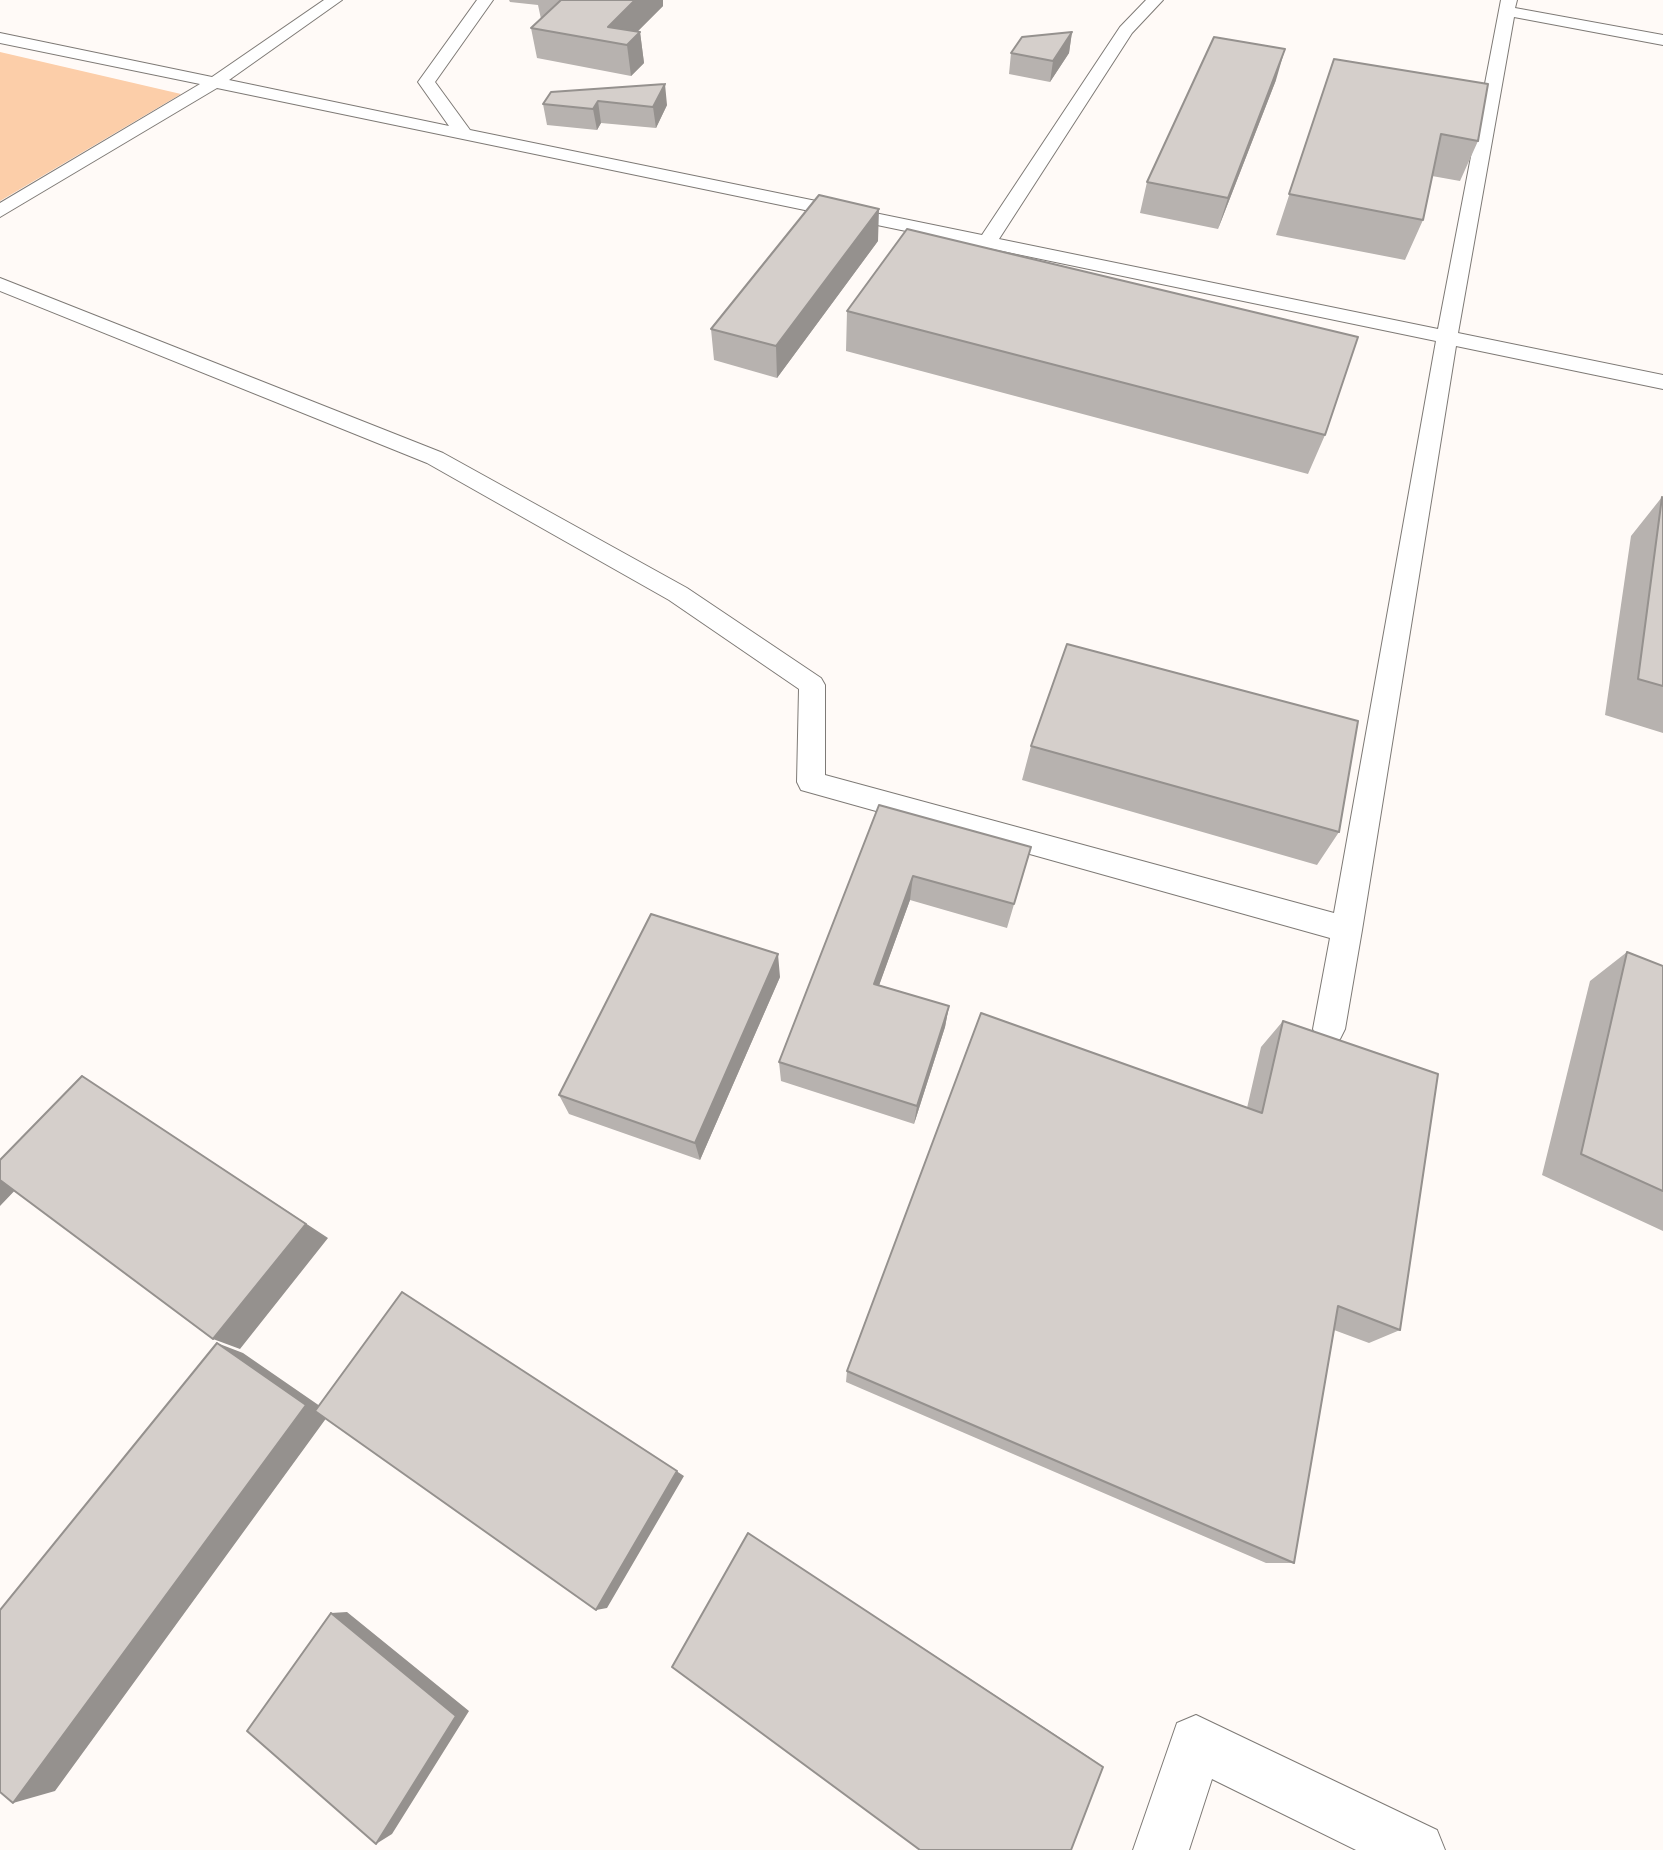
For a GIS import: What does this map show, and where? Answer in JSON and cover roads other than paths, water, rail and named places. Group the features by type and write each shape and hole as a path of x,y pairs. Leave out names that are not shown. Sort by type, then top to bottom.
{"street":[{"path":"1161,1850 1196,1742 1417,1850"}],"lane":[{"path":"0,211 214,83 334,0"},
{"path":"466,135 426,82 485,0"},
{"path":"987,242 1126,30 1155,0"},
{"path":"1329,1029 1447,337 1508,6 1663,40"},
{"path":"0,38 1663,382"},
{"path":"0,284 435,458 678,594 812,685 811,782 1347,930"}]}
